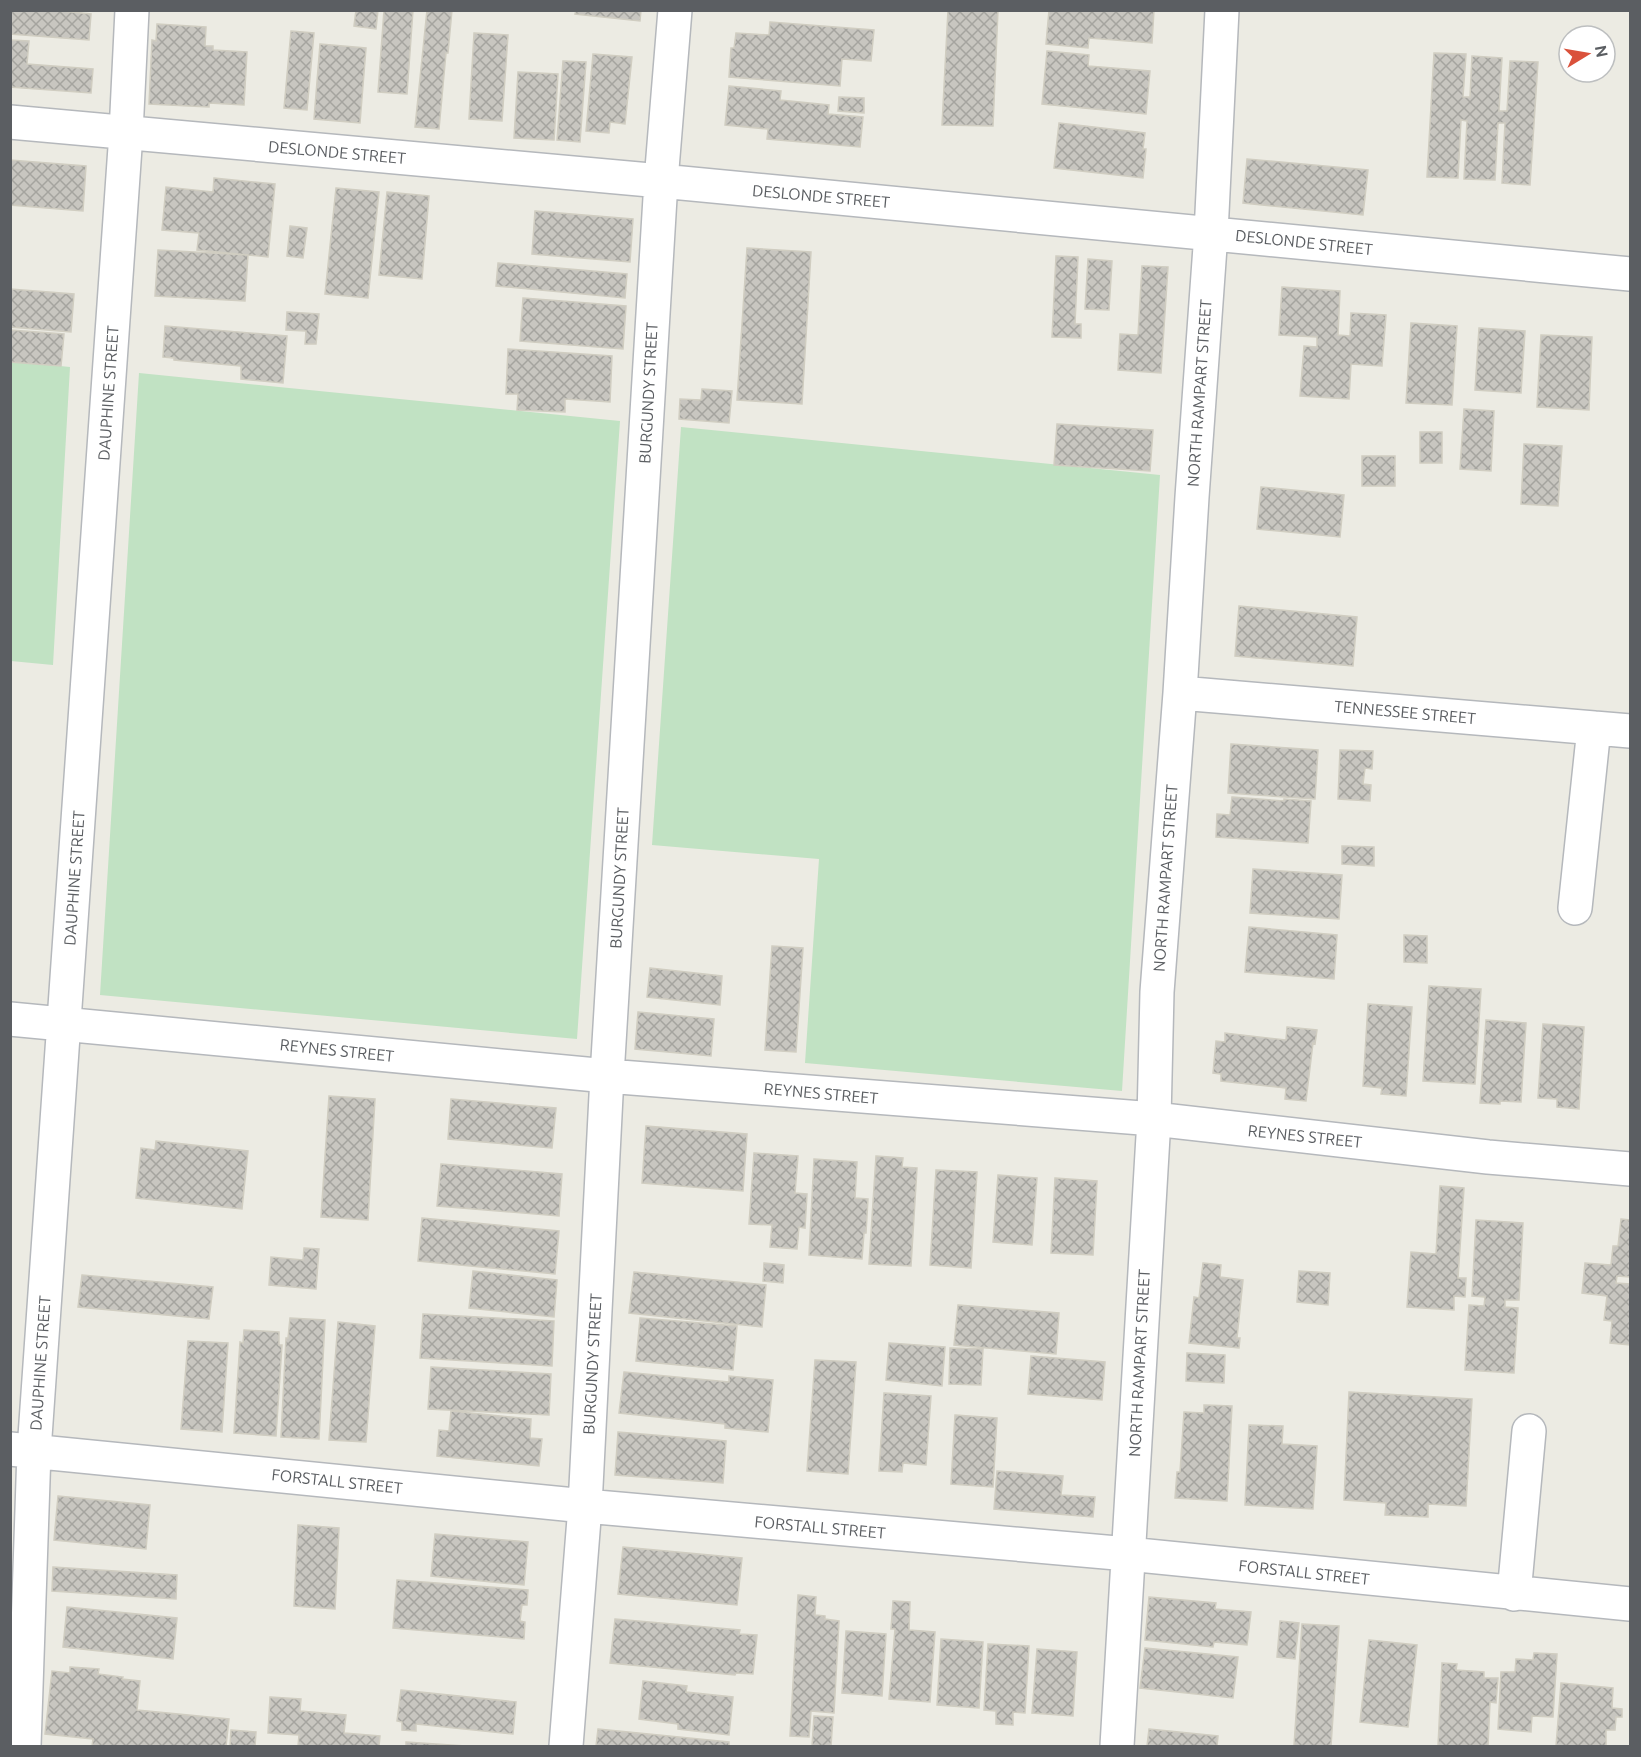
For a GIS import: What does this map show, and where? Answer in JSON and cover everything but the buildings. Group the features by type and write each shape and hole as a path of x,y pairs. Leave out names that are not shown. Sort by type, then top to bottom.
{"street":[{"name":"DAUPHINE STREET","path":"24,1746 22,1450 64,1023 126,133 132,10"},
{"name":"BURGUNDY STREET","path":"566,1746 585,1506 607,1076 661,181 675,10"},
{"name":"NORTH RAMPART STREET","path":"1117,1746 1154,1119 1157,992 1211,233 1222,10"},
{"name":"DESLONDE STREET","path":"10,122 661,181 1630,274"},
{"name":"TENNESSEE STREET","path":"1180,693 1630,731"},
{"path":"1575,908 1594,728"},
{"name":"REYNES STREET","path":"10,1019 607,1076 1154,1119 1488,1157 1630,1169"},
{"path":"1514,1594 1529,1431"},
{"name":"FORSTALL STREET","path":"22,1450 585,1506 1128,1554 1630,1604"}],"green space":[{"path":"10,361 70,367 53,665 11,661"},
{"path":"139,373 620,421 577,1039 100,995"},
{"path":"681,427 1160,475 1122,1091 805,1063 819,859 652,845"}]}
